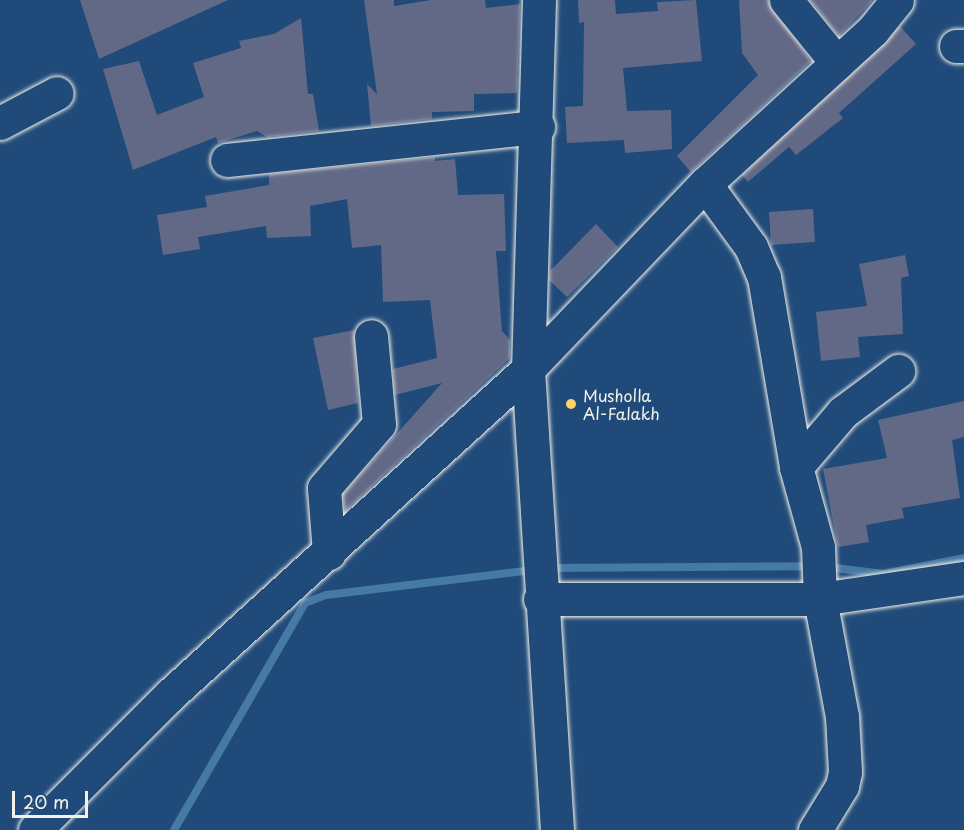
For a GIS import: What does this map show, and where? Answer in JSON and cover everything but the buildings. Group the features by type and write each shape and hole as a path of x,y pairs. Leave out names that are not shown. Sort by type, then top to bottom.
{"street":[{"path":"539,0 538,127 528,369 539,594 557,830"},
{"path":"786,0 837,63"},
{"path":"35,830 170,695 329,553 528,369 705,184 837,63 897,0"},
{"path":"0,123 57,93"},
{"path":"227,160 538,127"},
{"path":"705,184 751,247 764,277 796,467 818,547 820,590 842,716 845,772 815,830"},
{"path":"329,553 324,488 379,424 370,336"},
{"path":"796,467 843,412 898,370"},
{"path":"539,594 820,590 964,578"}],"waterway":[{"path":"827,567 884,574 964,558"},
{"path":"548,568 812,566"},
{"path":"174,830 305,603 326,595 533,570"}],"place":[{"name":"Musholla Al-Falakh","path":"571,404"}]}
